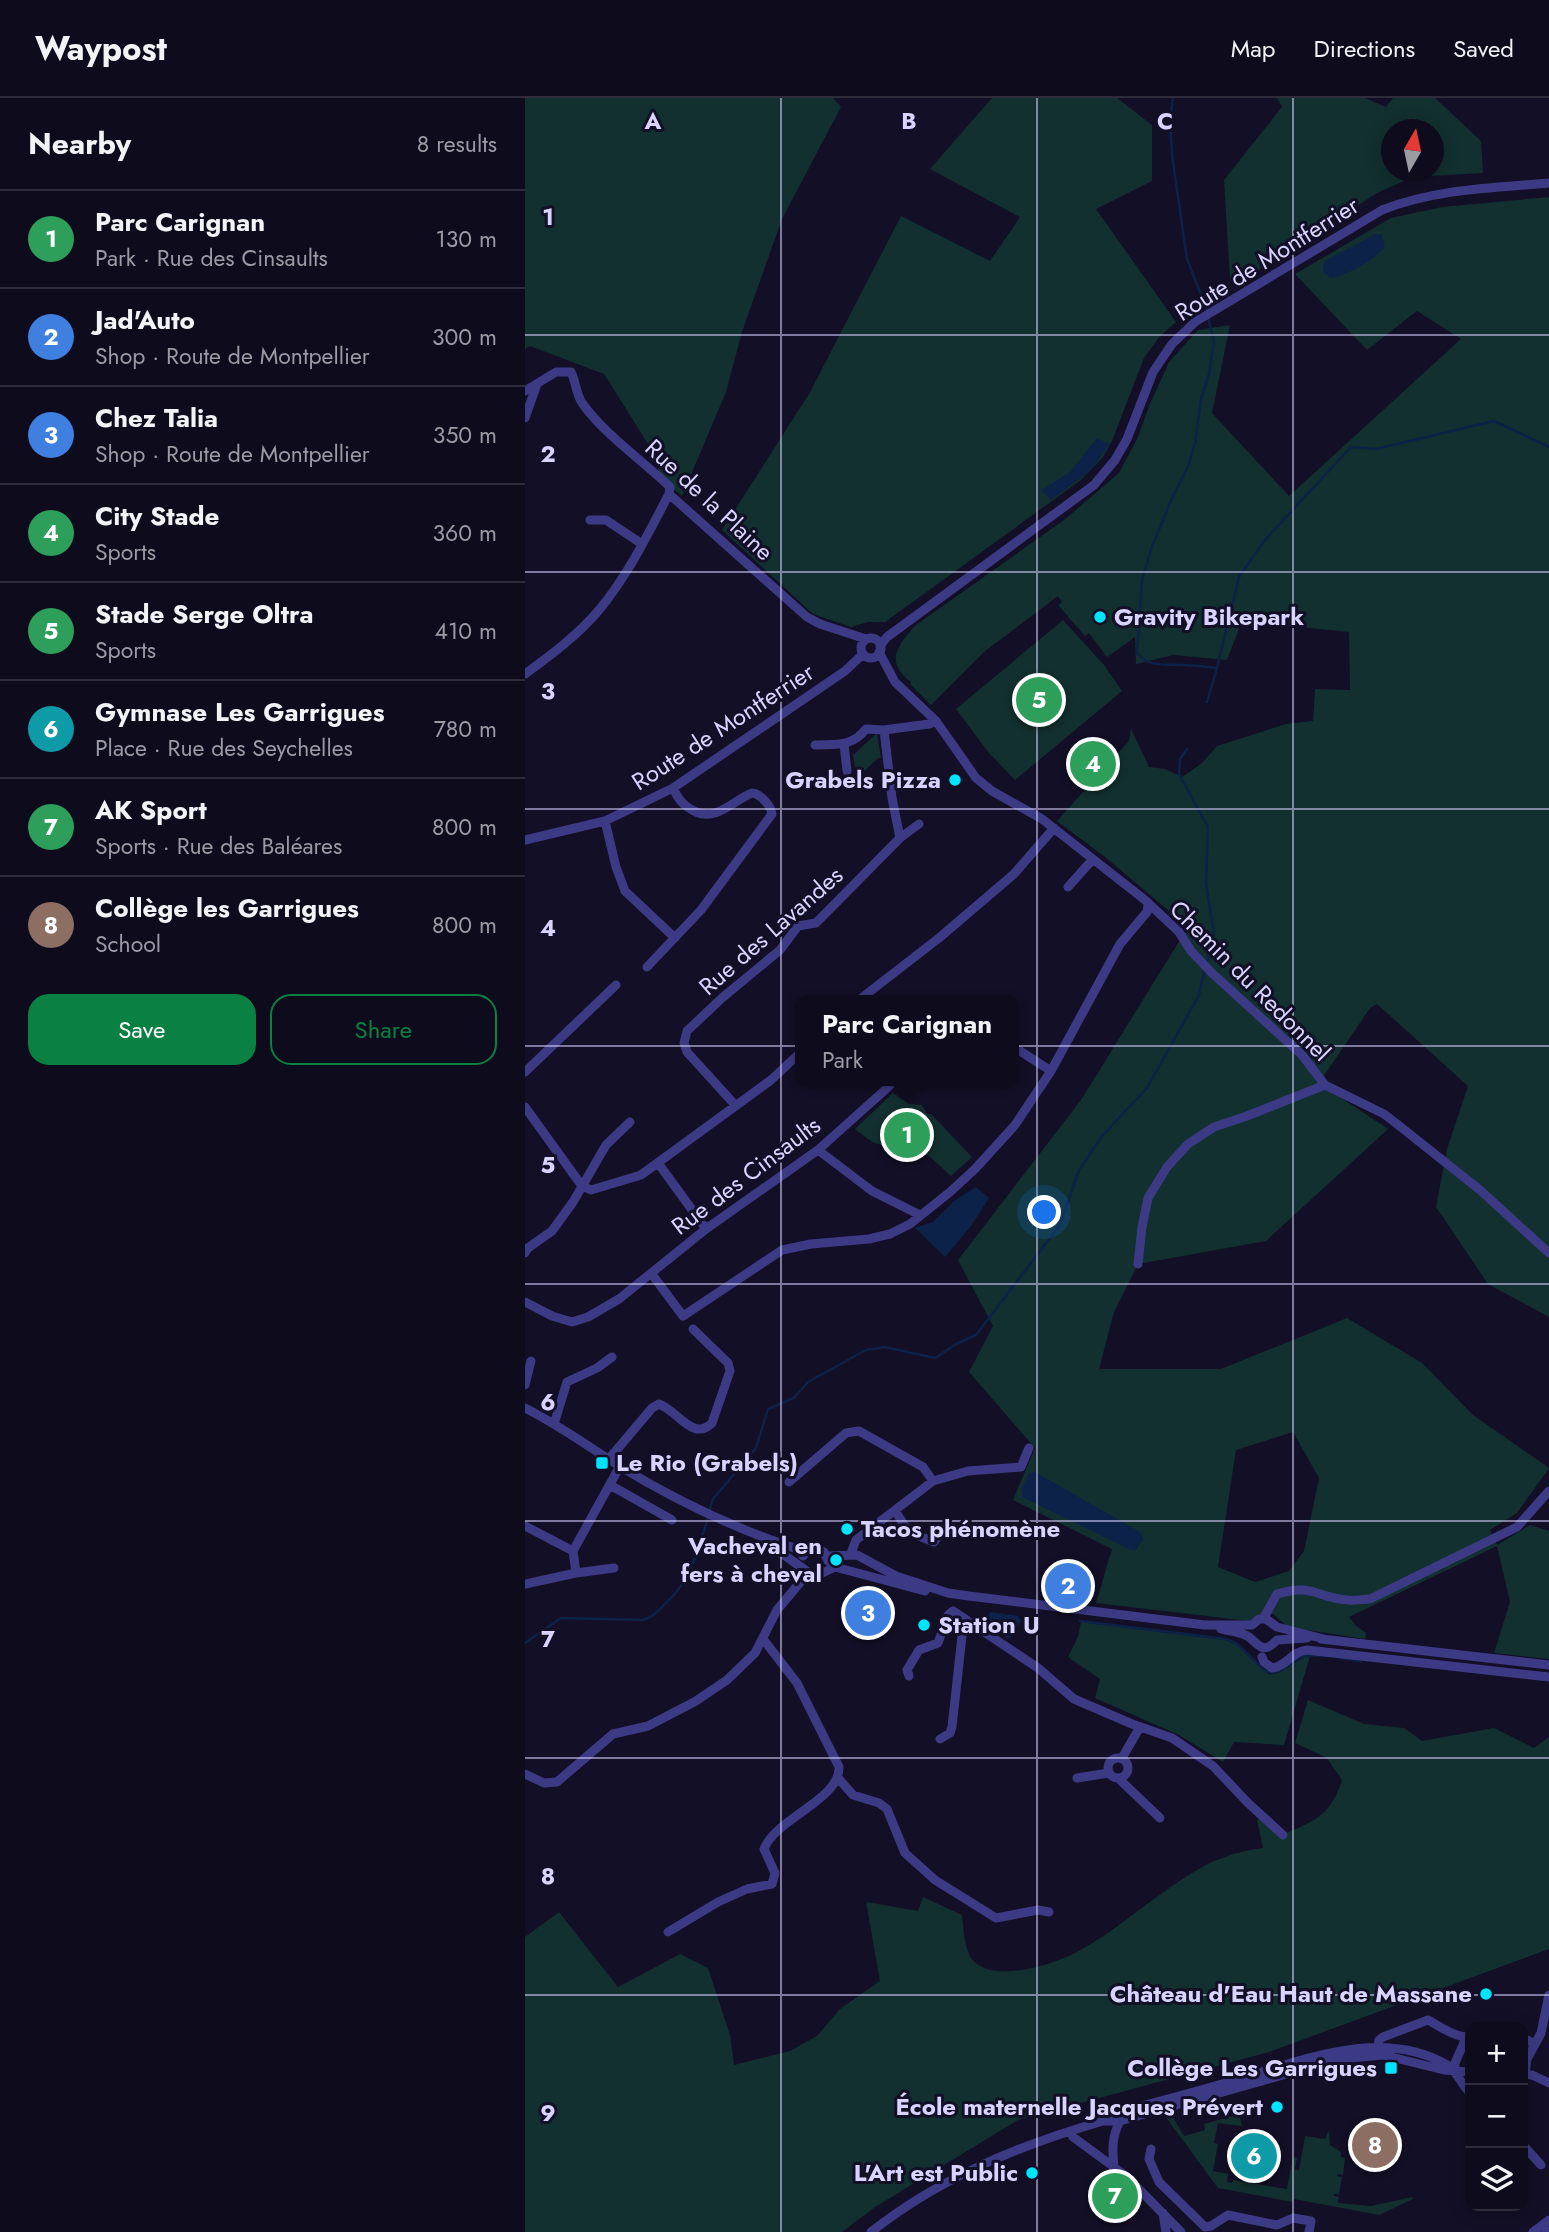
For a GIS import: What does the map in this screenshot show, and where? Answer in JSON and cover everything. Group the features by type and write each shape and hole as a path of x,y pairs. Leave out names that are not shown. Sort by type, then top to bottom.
{"street":[{"name":"Route de Montferrier","path":"525,840 605,821 673,789 870,650 1094,485 1115,460 1127,439 1153,372 1172,344 1195,322 1382,210 1409,199 1443,192 1549,183"},
{"name":"Rue de la Plaine","path":"537,384 556,372 571,372 576,380 580,399 589,412 613,439 670,487 669,494 807,617 854,636 870,650"},
{"path":"525,391 537,384"},
{"path":"525,418 537,384"},
{"path":"525,674 555,653 598,612 620,581 669,494"},
{"path":"590,520 606,520 642,544"},
{"name":"Chemin du Redonnel","path":"870,650 884,663 895,682 936,721 976,778 992,791 1042,819 1179,932 1202,963 1302,1055 1325,1085 1384,1114 1480,1190 1549,1253"},
{"path":"815,745 844,744 857,740 866,729 884,730 936,721"},
{"path":"884,730 900,838"},
{"path":"844,744 847,771"},
{"path":"647,967 701,910 764,827 772,811 757,794 752,793 717,812 704,815 683,806 673,789"},
{"path":"605,821 615,867 625,891 675,938"},
{"name":"Rue des Lavandes","path":"736,1106 687,1052 684,1044 687,1031 780,950 799,926 816,923 900,838 919,824"},
{"path":"865,995 939,938 1014,874 1053,828"},
{"path":"1068,887 1093,859"},
{"path":"652,1273 683,1316 782,1250 811,1244 869,1239 890,1234 910,1224 950,1192 1016,1125 1051,1071 1120,944 1147,912 1148,905"},
{"path":"525,1072 616,985"},
{"path":"1019,1050 1051,1071"},
{"path":"525,1107 582,1186 591,1190 641,1175 771,1080 795,1058"},
{"name":"Chemin du Redonnel","path":"1138,1264 1148,1198 1167,1167 1188,1144 1214,1127 1325,1085"},
{"name":"Rue des Cinsaults","path":"525,1302 552,1316 572,1322 587,1317 619,1299 706,1229 818,1150 889,1086"},
{"path":"525,1253 552,1231 606,1145 630,1122"},
{"path":"818,1150 872,1191 920,1216"},
{"path":"658,1163 706,1229"},
{"path":"609,1459 652,1408 659,1404 698,1431 706,1429 712,1423 730,1371 728,1363 693,1329"},
{"path":"554,1424 567,1382 597,1368 612,1357"},
{"path":"525,1385 531,1362"},
{"path":"525,1408 620,1466 720,1521 762,1539 806,1552 817,1549 827,1556 851,1553 896,1576 950,1593"},
{"path":"789,1482 846,1433 859,1431 923,1467 933,1481"},
{"path":"851,1553 856,1540 933,1481 968,1471 1021,1467 1029,1448"},
{"path":"576,1573 573,1551 620,1466"},
{"path":"610,1485 672,1520"},
{"path":"1266,1619 1268,1608 1277,1594 1296,1588 1347,1600 1370,1599 1517,1527 1549,1491"},
{"path":"895,1511 909,1532 934,1542 944,1530"},
{"path":"525,1526 573,1551"},
{"path":"762,1539 785,1558 806,1570 820,1574 835,1567 933,1592 1205,1625 1252,1625 1266,1619"},
{"path":"806,1552 802,1560 806,1570"},
{"path":"826,1570 827,1556"},
{"path":"865,1575 871,1564"},
{"path":"525,1584 614,1568"},
{"path":"525,1774 544,1783 557,1782 613,1734 648,1726 712,1692 755,1653 777,1610 806,1570"},
{"path":"950,1593 953,1611 1038,1668 1074,1699 1173,1738 1213,1766 1283,1835"},
{"path":"909,1676 907,1670 919,1650 938,1643 953,1611"},
{"path":"940,1739 950,1733 952,1727 964,1618"},
{"path":"1266,1619 1277,1628 1324,1639 1549,1665"},
{"path":"1205,1625 1250,1637"},
{"path":"1252,1625 1250,1637 1255,1645 1263,1648 1271,1646 1277,1640 1324,1639"},
{"path":"1277,1628 1277,1640"},
{"path":"668,1932 747,1889 772,1884 775,1873 764,1849 766,1844 777,1830 815,1802 838,1778 839,1767 797,1683 763,1639"},
{"path":"1262,1657 1272,1668 1281,1666 1296,1653 1307,1650 1549,1677"},
{"path":"1122,1758 1140,1727"},
{"path":"1109,1773 1111,1761 1122,1758 1127,1763 1128,1770 1125,1776 1118,1778"},
{"path":"1077,1778 1109,1773 1118,1778 1160,1818"},
{"path":"838,1778 853,1796 879,1803 887,1809 905,1853 935,1880 996,1918 1038,1910 1049,1912"},
{"path":"1528,2057 1541,2033 1549,1995"},
{"path":"1378,2047 1379,2040 1383,2037 1427,2020 1465,2036"},
{"path":"1528,2040 1535,2044"},
{"path":"1465,2043 1455,2063 1460,2083 1465,2088"},
{"path":"1103,2120 1109,2115 1347,2049 1378,2047 1411,2051 1455,2070"},
{"path":"871,2232 913,2202 978,2166 1103,2120 1120,2120 1339,2059 1383,2055 1465,2071"},
{"path":"1528,2074 1549,2083"},
{"path":"1114,2167 1112,2147 1120,2120"},
{"path":"1070,2131 1073,2137 1144,2191 1181,2232"},
{"path":"1526,2148 1541,2165"},
{"path":"1151,2149 1149,2160 1159,2182 1205,2227 1228,2215 1277,2225 1293,2218 1311,2221 1309,2232"},
{"path":"1144,2191 1159,2182"},
{"path":"1163,2212 1166,2232"},
{"path":"1533,2232 1549,2220"}],"green space":[{"path":"525,98 833,98 841,107 782,219 742,332 726,392 682,496 659,477 657,458 604,374 530,346 525,349"},
{"path":"992,98 1117,98 1152,125 1152,181 1096,209 1176,322 1159,337 1144,358 1112,441 1103,457 1081,480 885,622 868,622 851,627 813,614 722,530 809,394 901,216 990,261 1020,217 930,169"},
{"path":"1277,98 1365,98 1386,107 1393,98 1435,98 1481,141 1483,173 1444,175 1444,119 1381,119 1381,182 1402,182 1377,193 1255,272 1230,279 1224,180 1282,107"},
{"path":"1549,197 1549,1317 1488,1284 1436,1207 1447,1149 1468,1086 1377,1004 1370,1008 1319,1083 1388,1129 1266,1241 1138,1264 1114,1312 1099,1369 1221,1369 1347,1318 1422,1363 1473,1415 1549,1468 1517,1513 1490,1530 1497,1545 1530,1525 1549,1531 1549,1659 1494,1653 1510,1602 1497,1546 1349,1617 1366,1633 1365,1639 1288,1627 1273,1614 1260,1614 1249,1621 1096,1603 1112,1549 1013,1500 1035,1448 969,1372 993,1326 958,1260 1081,1100 1188,927 1105,857 1057,821 1129,741 1131,729 1149,767 1165,769 1182,777 1202,763 1217,746 1286,724 1313,721 1315,689 1350,690 1349,632 1242,621 1227,660 1173,655 1136,664 1135,637 1107,657 1089,633 1085,636 1058,605 1062,602 1058,596 984,652 931,705 910,684 896,661 899,647 916,625 1064,520 1119,473 1138,437 1169,362 1198,330 1230,325 1212,413 1289,496 1461,339 1417,311 1367,350 1295,274 1391,218 1442,207","holes":["1293,1432 1319,1478 1304,1551 1289,1571 1255,1582 1218,1567 1236,1450"]},
{"path":"1063,620 1104,665 1122,691 1015,780 989,753 956,709"},
{"path":"877,733 881,758 857,778 853,755"},
{"path":"893,1093 909,1104 922,1105 927,1114 931,1114 972,1157 951,1176 928,1155 906,1153 872,1142 855,1129"},
{"path":"1081,1622 1225,1640 1235,1644 1269,1674 1280,1672 1310,1656 1284,1745 1234,1742 1223,1762 1179,1735 1095,1698 1100,1679 1068,1657 1078,1637"},
{"path":"1308,1700 1364,1724 1404,1728 1422,1741 1494,1728 1534,1748 1549,1737 1549,1949 1269,2052 1018,2120 875,2207 842,2232 525,2232 525,1937 559,1912 618,1987 680,1954 708,1968 730,2035 734,2065 790,2051 817,2036 840,2009 880,1981 866,1902 918,1911 923,1897 962,1915 969,1954 980,1966 992,1970 1022,1970 1038,1967 1077,1952 1200,1868 1235,1854 1263,1848 1257,1820 1266,1815 1286,1833 1314,1820 1333,1801 1342,1780 1327,1758 1295,1743"},
{"path":"1171,2114 1184,2136 1205,2130 1204,2124 1236,2115 1240,2118 1242,2126 1218,2123 1214,2143 1218,2144 1213,2171 1228,2174 1227,2182 1232,2183 1233,2180 1287,2189 1293,2157 1297,2158 1295,2169 1299,2170 1305,2136 1325,2139 1329,2130 1330,2145 1345,2158 1343,2175 1337,2176 1342,2177 1339,2194 1334,2194 1339,2197 1338,2203 1371,2206 1412,2197 1413,2199 1379,2215 1218,2188 1165,2116"}],"water":[{"path":"1375,234 1381,234 1385,246 1375,256 1345,274 1331,278 1324,273 1325,261"},
{"path":"1097,438 1109,444 1097,462 1086,474 1051,500 1042,490 1070,472"},
{"path":"976,1187 989,1198 971,1226 945,1257 915,1228 933,1222 954,1201"},
{"path":"1035,1472 1140,1532 1143,1539 1136,1550 1131,1550 1022,1497 1022,1488 1029,1473"},
{"path":"990,1612 1018,1616 1021,1621 1009,1639 985,1623"}],"waterway":[{"path":"1173,98 1170,122 1172,155 1187,259 1207,310"},
{"path":"1207,702 1217,668 1158,664 1147,661 1137,653 1142,581 1151,549 1189,464 1195,443 1201,399 1209,374 1214,341 1208,317"},
{"path":"1217,668 1239,577 1264,541 1351,447 1376,449 1494,421 1549,447"},
{"path":"1187,749 1180,759 1179,774 1208,827 1206,884 1214,933 1207,962"},
{"path":"709,1512 713,1499 756,1448 768,1409 794,1398 808,1382 866,1350 885,1347 935,1358 976,1335 1060,1225 1079,1170 1103,1135 1147,1088 1199,995 1205,968"},
{"path":"525,1643 561,1618 642,1620 652,1616 673,1596 687,1576 708,1518"},
{"path":"1080,1621 1226,1639 1236,1643 1265,1671 1272,1672 1312,1655 1361,1661"}],"place":[{"name":"Gravity Bikepark","path":"1100,617"},
{"name":"Stade Serge Oltra","path":"1039,700"},
{"name":"City Stade","path":"1093,764"},
{"name":"Grabels Pizza","path":"955,780"},
{"name":"Parc Carignan","path":"907,1135"},
{"name":"Le Rio (Grabels)","path":"602,1463"},
{"name":"Tacos phénomène","path":"847,1529"},
{"name":"Vacheval en fers à cheval","path":"836,1560"},
{"name":"Jad'Auto","path":"1068,1586"},
{"name":"Chez Talia","path":"868,1613"},
{"name":"Station U","path":"924,1625"},
{"name":"Château d'Eau Haut de Massane","path":"1486,1994"},
{"name":"Collège Les Garrigues","path":"1391,2068"},
{"name":"École maternelle Jacques Prévert","path":"1277,2107"},
{"name":"Collège les Garrigues","path":"1375,2145"},
{"name":"Gymnase Les Garrigues","path":"1254,2156"},
{"name":"L'Art est Public","path":"1032,2173"},
{"name":"AK Sport","path":"1115,2196"}]}
